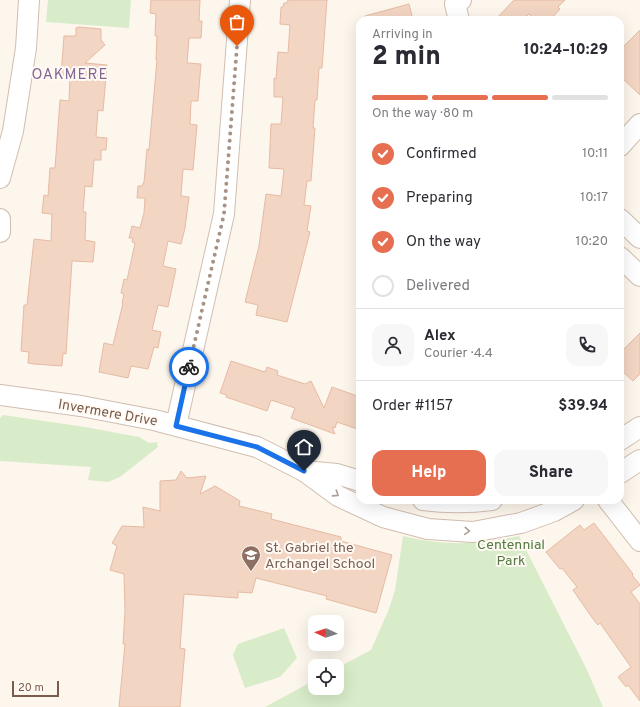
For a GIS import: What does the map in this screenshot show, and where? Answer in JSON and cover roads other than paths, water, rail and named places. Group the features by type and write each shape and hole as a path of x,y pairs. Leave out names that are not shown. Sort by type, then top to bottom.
{"street":[{"path":"0,178 13,132 26,48 29,0"},
{"path":"176,426 224,214 240,0"},
{"path":"458,16 455,4 461,0"},
{"path":"624,142 640,124"},
{"path":"0,219 0,232"},
{"path":"624,224 640,238"},
{"path":"624,261 640,276"},
{"name":"Invermere Drive","path":"0,395 81,406 154,420 257,447 304,471 345,499 383,517 428,529 473,532 521,523 554,511 567,504"},
{"path":"624,437 640,427"},
{"path":"624,470 640,460"},
{"name":"Invermere Drive","path":"304,471 337,474 356,480"},
{"path":"611,504 640,541"}],"place":[{"name":"St. Gabriel the Archangel School","path":"251,572"}],"district":[{"name":"OAKMERE","path":"70,74"}],"park label":[{"name":"Centennial Park","path":"511,552"}]}
